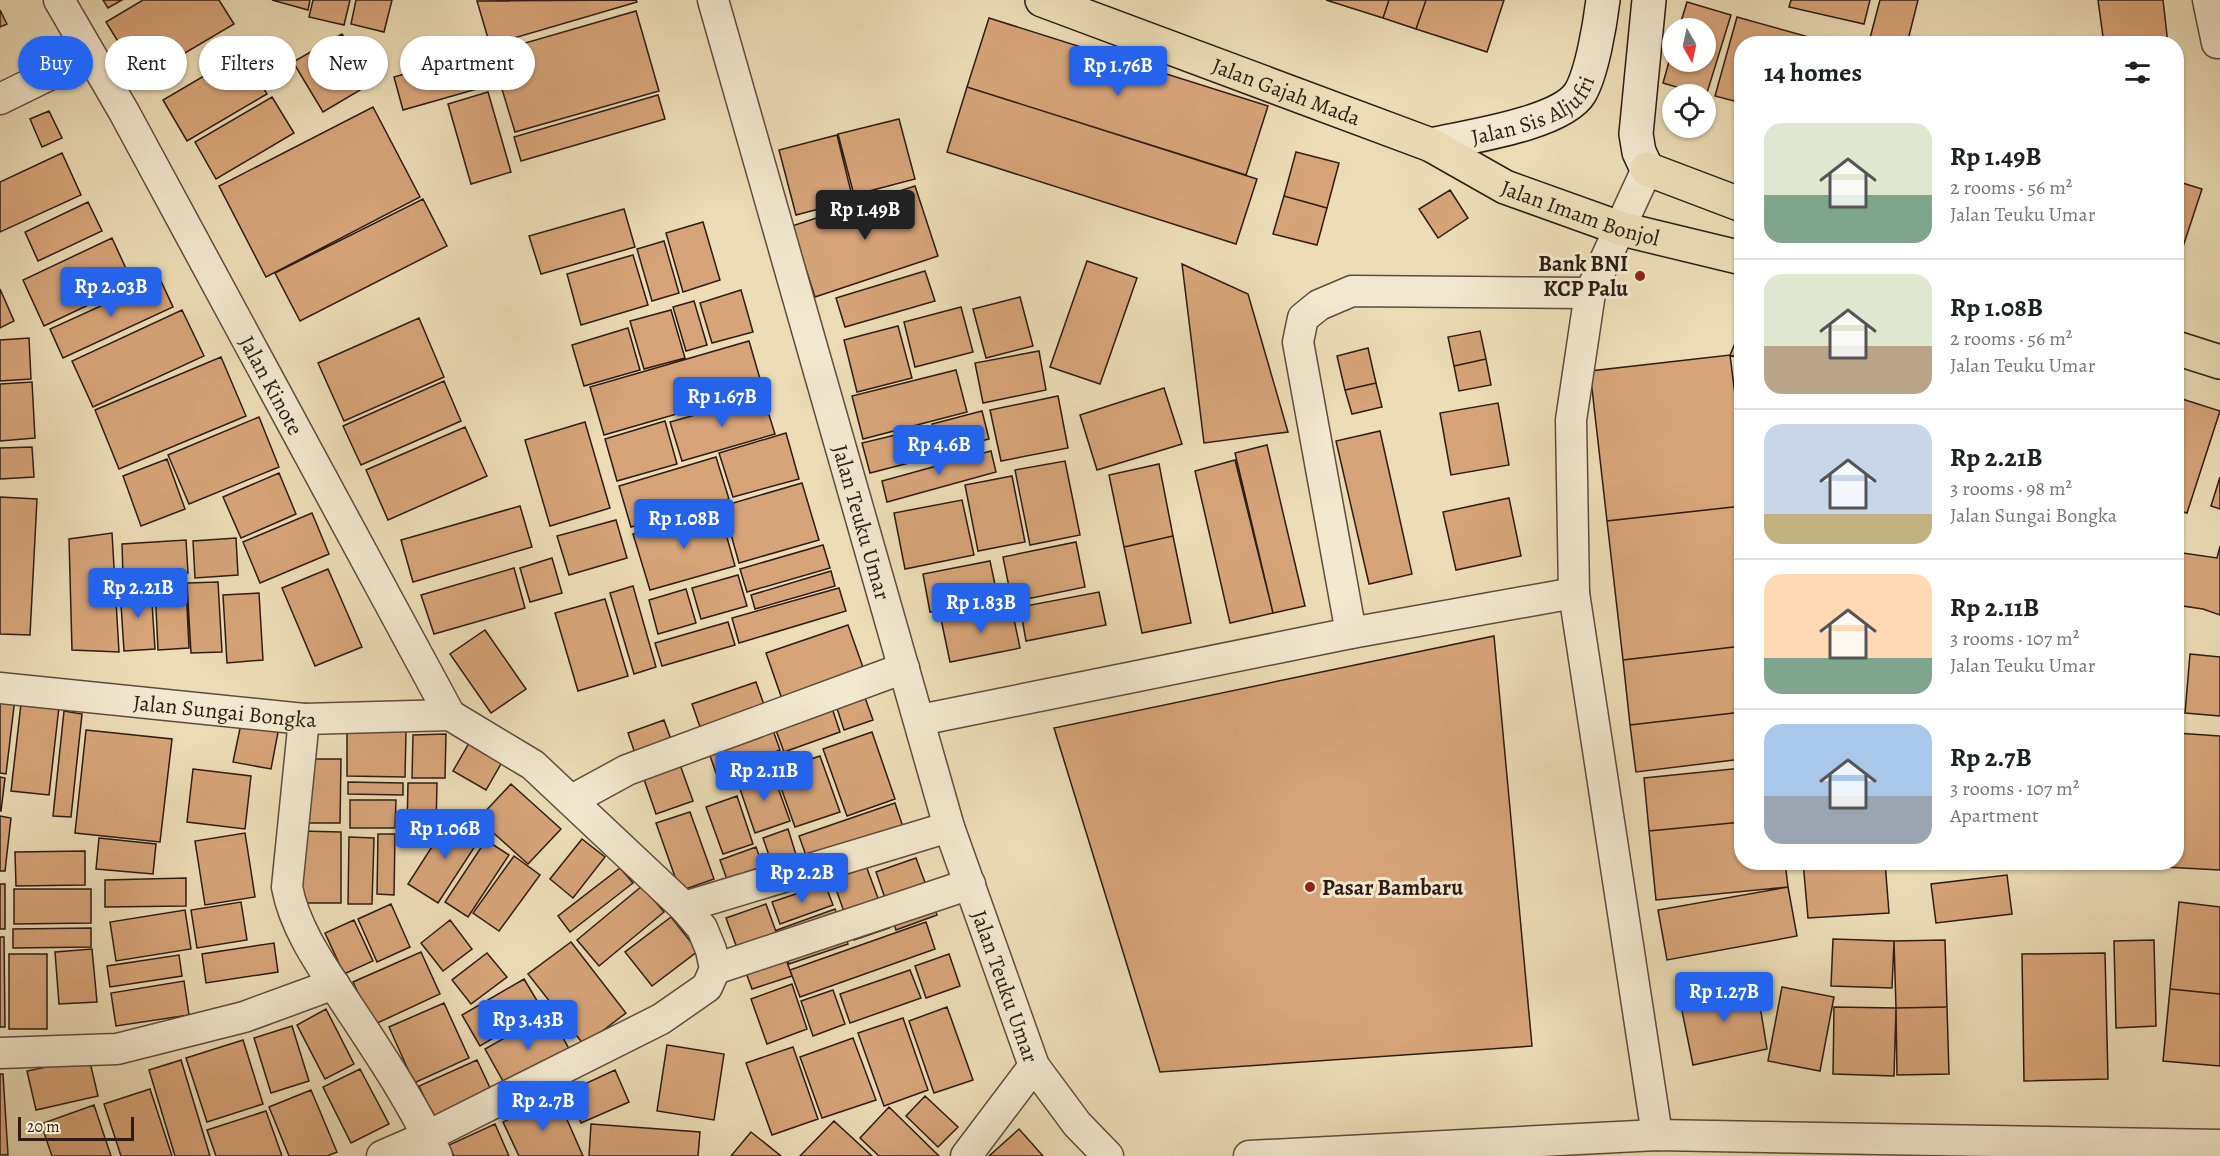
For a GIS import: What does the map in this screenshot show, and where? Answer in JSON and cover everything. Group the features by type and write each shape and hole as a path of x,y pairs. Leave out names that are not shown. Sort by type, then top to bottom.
{"highway":[{"name":"Jalan Gajah Mada","path":"1042,0 1431,144"},
{"name":"Jalan Imam Bonjol","path":"1431,144 1505,187 1622,229 1734,256"},
{"path":"1647,169 1734,202"},
{"path":"2184,351 2220,362"}],"main road":[{"name":"Jalan Sis Aljufri","path":"1431,144 1514,127 1555,113 1580,94 1598,37 1603,0"},
{"path":"1647,169 1639,152 1636,134 1649,0"}],"street":[{"name":"Jalan Kinote","path":"59,0 79,36"},
{"name":"Jalan Teuku Umar","path":"714,0 949,827 1034,1066 1077,1124 1108,1156"},
{"path":"2208,0 2217,43"},
{"name":"Jalan Kinote","path":"93,60 129,122 450,715"},
{"path":"0,99 18,90"},
{"path":"1647,169 1622,229 1590,293 1571,420 1574,593 1657,1135"},
{"path":"1351,633 1298,342 1303,318 1319,304 1352,291 1590,293"},
{"path":"920,720 1351,633 1574,593"},
{"path":"572,800 627,770 904,668"},
{"name":"Jalan Sungai Bongka","path":"0,688 304,719 450,715"},
{"path":"450,715 533,765 572,800 684,907 702,928 716,969"},
{"path":"304,719 287,887 291,910 433,1146"},
{"path":"684,907 949,827"},
{"path":"382,1156 433,1146 661,1019 706,987 716,969 970,884"},
{"path":"0,1053 117,1049 244,1017 334,984"},
{"path":"966,1156 1034,1066"},
{"path":"1249,1156 1657,1135 2027,1149 2220,1145"}],"building":[{"path":"103,0 122,0 108,8"},
{"path":"143,0 219,0 234,24 214,36 199,36 199,45 187,52 187,36 115,36 106,22"},
{"path":"272,0 310,0 308,10"},
{"path":"313,0 350,0 344,25 309,17"},
{"path":"356,0 392,0 384,32 351,24"},
{"path":"636,0 637,2 521,36 487,36 477,1"},
{"path":"1326,0 1389,0 1383,18"},
{"path":"1389,0 1426,0 1416,29 1383,18"},
{"path":"1426,0 1504,0 1487,52 1416,29"},
{"path":"1791,0 1870,0 1864,24 1789,7"},
{"path":"1880,0 1918,0 1909,36 1871,36"},
{"path":"2098,0 2163,0 2167,36 2103,36"},
{"path":"1687,2 1731,15 1716,64 1716,18 1682,18"},
{"path":"0,10 7,24 0,27"},
{"path":"636,11 659,91 515,132 502,90 535,90 535,40"},
{"path":"1737,17 1805,36 1734,36 1734,101 1716,96 1716,92"},
{"path":"989,18 1268,106 1246,175 967,87"},
{"path":"308,53 308,87 296,67 296,60"},
{"path":"1666,72 1713,72 1710,84 1663,83"},
{"path":"400,75 400,90 473,90 403,110 394,77"},
{"path":"199,79 199,90 265,90 267,94 187,141 163,100 180,90 187,90 187,86"},
{"path":"967,87 1257,179 1236,244 947,152"},
{"path":"310,90 360,90 323,112"},
{"path":"488,92 511,172 471,184 448,104"},
{"path":"658,95 665,119 521,161 514,137"},
{"path":"272,97 294,133 216,179 195,142"},
{"path":"373,107 420,197 266,277 219,186"},
{"path":"49,111 62,138 42,147 30,119"},
{"path":"899,119 915,179 854,195 838,134"},
{"path":"837,135 853,200 796,215 779,150"},
{"path":"1296,152 1339,163 1327,208 1284,196"},
{"path":"62,153 81,195 0,232 0,182"},
{"path":"2184,183 2202,189 2184,244"},
{"path":"915,186 938,256 815,297 792,226"},
{"path":"1450,190 1468,218 1438,238 1419,209"},
{"path":"1284,196 1327,208 1317,245 1273,234"},
{"path":"423,199 447,246 300,321 275,273"},
{"path":"88,202 102,231 38,261 25,232"},
{"path":"624,209 635,247 541,274 529,236"},
{"path":"703,222 720,280 683,292 666,233"},
{"path":"112,238 133,284 44,326 23,280"},
{"path":"664,241 679,293 652,301 637,249"},
{"path":"633,255 648,305 581,325 567,274"},
{"path":"1087,261 1137,278 1100,384 1050,367"},
{"path":"1182,264 1248,294 1288,432 1204,443"},
{"path":"925,271 935,301 845,327 836,298"},
{"path":"160,279 173,307 63,358 50,329"},
{"path":"0,289 14,321 0,328"},
{"path":"741,290 753,332 712,343 700,303"},
{"path":"1020,297 1033,346 986,358 973,309"},
{"path":"694,301 707,345 686,351 673,307"},
{"path":"961,307 973,352 915,367 904,322"},
{"path":"182,310 204,356 93,407 72,361"},
{"path":"671,310 685,358 644,369 630,321"},
{"path":"419,318 444,377 344,421 318,363"},
{"path":"898,326 912,378 857,392 844,340"},
{"path":"628,328 640,370 584,386 572,345"},
{"path":"1480,331 1486,359 1454,366 1448,337"},
{"path":"29,338 31,379 0,381 0,340"},
{"path":"749,341 763,389 604,435 590,387"},
{"path":"1368,348 1376,383 1345,390 1337,356"},
{"path":"1039,351 1046,390 983,403 975,363"},
{"path":"1730,355 1734,387 1734,507 1607,521 1590,371"},
{"path":"221,357 246,416 119,469 95,410"},
{"path":"1486,359 1491,385 1459,391 1454,366"},
{"path":"956,370 967,412 863,439 852,396"},
{"path":"444,381 461,421 361,465 343,426"},
{"path":"32,382 35,438 0,441 0,384"},
{"path":"1376,383 1382,407 1352,414 1345,390"},
{"path":"1164,388 1182,444 1097,470 1080,415"},
{"path":"763,396 775,434 682,461 670,422"},
{"path":"1058,396 1068,448 1001,461 990,410"},
{"path":"2184,400 2220,411 2187,513 2184,512"},
{"path":"1498,403 1509,465 1451,475 1440,413"},
{"path":"982,411 989,439 940,452 932,424"},
{"path":"259,417 279,467 189,504 168,455"},
{"path":"665,421 677,464 617,481 605,439"},
{"path":"585,422 610,508 550,526 525,440"},
{"path":"465,427 487,476 388,520 366,470"},
{"path":"929,427 936,456 870,473 862,443"},
{"path":"1380,431 1412,574 1369,584 1336,441"},
{"path":"786,433 799,479 733,497 719,453"},
{"path":"1267,445 1305,606 1273,613 1235,453"},
{"path":"32,447 34,477 0,479 0,448"},
{"path":"991,451 996,472 887,502 882,481"},
{"path":"716,457 729,499 631,527 619,486"},
{"path":"167,459 185,509 141,526 123,476"},
{"path":"1235,460 1273,613 1230,623 1195,471"},
{"path":"1065,461 1080,535 1030,545 1015,470"},
{"path":"1159,464 1173,536 1124,547 1109,475"},
{"path":"279,473 296,514 241,538 223,497"},
{"path":"1012,476 1025,542 978,551 965,485"},
{"path":"2220,477 2220,509 2211,506"},
{"path":"802,483 819,540 739,563 723,506"},
{"path":"0,497 37,499 30,635 0,634"},
{"path":"1509,498 1521,556 1456,570 1443,512"},
{"path":"962,500 974,555 905,569 894,513"},
{"path":"520,506 532,547 413,582 401,540"},
{"path":"1734,507 1734,647 1623,660 1607,521"},
{"path":"719,509 735,566 650,590 633,534"},
{"path":"312,513 329,554 260,583 243,542"},
{"path":"616,520 627,558 569,575 557,536"},
{"path":"112,533 119,652 72,650 69,539"},
{"path":"1173,536 1191,623 1142,633 1124,547"},
{"path":"236,538 238,575 195,578 193,541"},
{"path":"186,540 188,573 123,576 122,544"},
{"path":"1076,542 1085,587 1012,602 1003,557"},
{"path":"823,545 830,568 747,592 740,569"},
{"path":"2220,546 2220,615 2184,606 2184,553 2217,558"},
{"path":"552,558 562,593 530,602 520,568"},
{"path":"990,561 998,599 930,612 923,574"},
{"path":"514,568 525,608 434,634 421,595"},
{"path":"328,569 362,647 315,666 282,588"},
{"path":"831,571 835,586 755,609 751,595"},
{"path":"738,575 747,606 701,619 692,588"},
{"path":"218,582 222,652 191,653 187,583"},
{"path":"186,586 189,648 158,650 155,588"},
{"path":"633,586 656,667 634,674 610,593"},
{"path":"151,587 155,649 124,651 120,589"},
{"path":"839,588 846,611 739,643 732,618"},
{"path":"686,589 696,623 658,634 649,600"},
{"path":"1099,592 1106,625 1026,641 1020,607"},
{"path":"259,593 263,660 227,663 223,595"},
{"path":"605,599 628,676 578,691 555,613"},
{"path":"1011,605 1020,648 950,662 941,619"},
{"path":"728,622 735,645 662,666 655,643"},
{"path":"848,625 865,673 783,702 766,653"},
{"path":"485,630 526,689 491,713 450,654"},
{"name":"Pasar Bambaru","path":"1494,636 1532,1046 1160,1072 1054,728"},
{"path":"1734,647 1734,713 1630,725 1623,660"},
{"path":"2190,654 2220,657 2220,716 2185,713"},
{"path":"756,682 780,750 716,773 692,704"},
{"path":"863,692 873,720 844,730 835,702"},
{"path":"0,697 15,698 6,774 0,773"},
{"path":"21,704 59,707 49,795 11,791"},
{"path":"831,705 840,732 784,752 774,725"},
{"path":"64,711 82,714 71,817 53,816"},
{"path":"1734,713 1734,760 1636,772 1630,725"},
{"path":"242,719 279,727 271,769 233,762"},
{"path":"664,720 693,801 656,814 628,733"},
{"path":"86,730 172,739 160,842 75,833"},
{"path":"347,731 406,731 405,777 347,776"},
{"path":"872,732 895,799 847,816 823,749"},
{"path":"446,734 445,778 412,778 413,735"},
{"path":"2184,734 2220,736 2220,870 2184,868"},
{"path":"472,738 505,757 486,790 453,771"},
{"path":"820,756 840,812 795,827 775,771"},
{"path":"305,759 341,759 340,823 304,823"},
{"path":"193,769 251,776 245,829 187,822"},
{"path":"1734,769 1734,823 1649,831 1644,778"},
{"path":"772,771 790,821 755,833 738,783"},
{"path":"0,777 5,778 1,811 0,811"},
{"path":"348,782 403,783 403,795 348,794"},
{"path":"408,783 437,783 436,829 407,828"},
{"path":"511,784 561,829 528,864 478,819"},
{"path":"737,796 753,844 723,854 706,807"},
{"path":"350,800 396,800 395,828 350,828"},
{"path":"895,803 904,830 809,864 799,836"},
{"path":"690,812 714,879 680,891 656,823"},
{"path":"0,816 11,818 5,871 0,871"},
{"path":"451,817 481,837 438,903 408,884"},
{"path":"1734,823 1734,870 1786,870 1788,887 1656,900 1649,831"},
{"path":"788,829 798,861 774,870 763,838"},
{"path":"301,831 341,832 341,903 300,903"},
{"path":"245,833 255,897 205,905 195,841"},
{"path":"378,834 395,834 394,895 377,894"},
{"path":"349,837 374,838 372,904 348,904"},
{"path":"99,838 156,844 153,874 96,869"},
{"path":"582,839 605,857 573,898 550,879"},
{"path":"486,840 509,855 468,917 445,902"},
{"path":"756,847 766,876 730,888 720,860"},
{"path":"85,851 85,885 16,886 15,852"},
{"path":"514,856 540,875 499,931 473,913"},
{"path":"916,858 937,915 896,930 876,872"},
{"path":"865,863 889,928 854,940 831,875"},
{"path":"620,868 633,883 570,932 558,916"},
{"path":"1804,870 1886,870 1889,913 1808,918"},
{"path":"2007,875 2012,914 1936,923 1931,884"},
{"path":"186,878 186,906 105,907 105,880"},
{"path":"0,884 5,884 5,929 0,929"},
{"path":"825,884 833,905 780,924 772,902"},
{"path":"642,886 664,912 599,966 577,940"},
{"path":"1788,887 1797,936 1667,960 1658,910"},
{"path":"14,889 91,889 91,923 14,924"},
{"path":"241,902 247,940 197,948 191,910"},
{"path":"2179,902 2220,907 2220,994 2170,989"},
{"path":"391,904 410,947 377,962 358,919"},
{"path":"766,904 792,976 752,989 726,918"},
{"path":"835,909 848,944 789,964 777,930"},
{"path":"185,910 191,949 116,961 110,922"},
{"path":"671,917 698,951 652,986 625,952"},
{"path":"354,920 373,961 344,974 325,933"},
{"path":"450,920 472,949 443,971 421,943"},
{"path":"926,922 935,949 800,997 790,970"},
{"path":"91,928 91,947 13,948 13,929"},
{"path":"0,937 4,937 5,1027 0,1027"},
{"path":"1833,939 1894,941 1892,988 1831,986"},
{"path":"1945,940 1947,1007 1896,1008 1894,941"},
{"path":"2154,940 2156,1026 2116,1028 2114,941"},
{"path":"571,942 626,1013 584,1045 528,974"},
{"path":"274,943 278,972 206,983 202,954"},
{"path":"92,949 97,1002 59,1004 55,952"},
{"path":"421,952 440,994 373,1025 353,982"},
{"path":"487,953 507,977 471,1004 452,980"},
{"path":"2105,953 2108,1079 2024,1081 2022,954"},
{"path":"9,954 47,954 47,1029 9,1029"},
{"path":"949,954 960,986 926,998 915,966"},
{"path":"179,955 182,976 110,987 107,966"},
{"path":"910,970 921,998 850,1023 840,994"},
{"path":"524,979 542,1009 480,1046 462,1015"},
{"path":"184,981 189,1015 116,1026 111,993"},
{"path":"1756,981 1767,1049 1693,1065 1679,996"},
{"path":"792,984 807,1029 767,1044 751,999"},
{"path":"1782,987 1834,997 1820,1071 1768,1061"},
{"path":"2170,989 2220,994 2220,1066 2163,1061"},
{"path":"833,990 845,1024 813,1036 801,1001"},
{"path":"444,1003 469,1058 414,1083 389,1027"},
{"path":"947,1007 973,1080 934,1093 909,1021"},
{"path":"1834,1007 1896,1008 1894,1076 1833,1074"},
{"path":"1947,1007 1949,1074 1897,1075 1896,1008"},
{"path":"326,1009 354,1064 325,1079 297,1025"},
{"path":"549,1013 572,1054 508,1090 485,1049"},
{"path":"903,1018 928,1090 884,1106 858,1033"},
{"path":"292,1026 309,1081 271,1093 254,1038"},
{"path":"853,1038 876,1100 822,1118 800,1057"},
{"path":"243,1040 263,1104 207,1122 186,1058"},
{"path":"667,1045 724,1054 714,1120 657,1111"},
{"path":"793,1047 818,1119 772,1135 746,1063"},
{"path":"89,1058 98,1096 36,1110 27,1071"},
{"path":"181,1060 210,1156 175,1156 149,1070"},
{"path":"477,1060 491,1090 433,1116 419,1086"},
{"path":"360,1069 389,1124 351,1143 323,1087"},
{"path":"615,1070 629,1102 581,1123 567,1092"},
{"path":"0,1074 3,1074 8,1155 0,1155"},
{"path":"150,1089 172,1156 121,1156 104,1104"},
{"path":"311,1090 337,1152 327,1156 289,1156 269,1107"},
{"path":"925,1096 958,1127 938,1147 906,1116"},
{"path":"557,1097 583,1156 519,1156 503,1122"},
{"path":"94,1105 111,1156 52,1156 41,1124"},
{"path":"889,1107 939,1156 879,1156 860,1138"},
{"path":"266,1111 282,1156 216,1156 207,1130"},
{"path":"834,1121 872,1156 800,1156"},
{"path":"495,1124 509,1156 454,1156 449,1145"},
{"path":"591,1124 700,1132 698,1156 589,1156"},
{"path":"1019,1129 1043,1156 989,1156"},
{"path":"751,1132 781,1156 731,1156"}],"place":[{"name":"Bank BNI KCP Palu","path":"1640,276"},
{"name":"Pasar Bambaru","path":"1310,887"}]}
